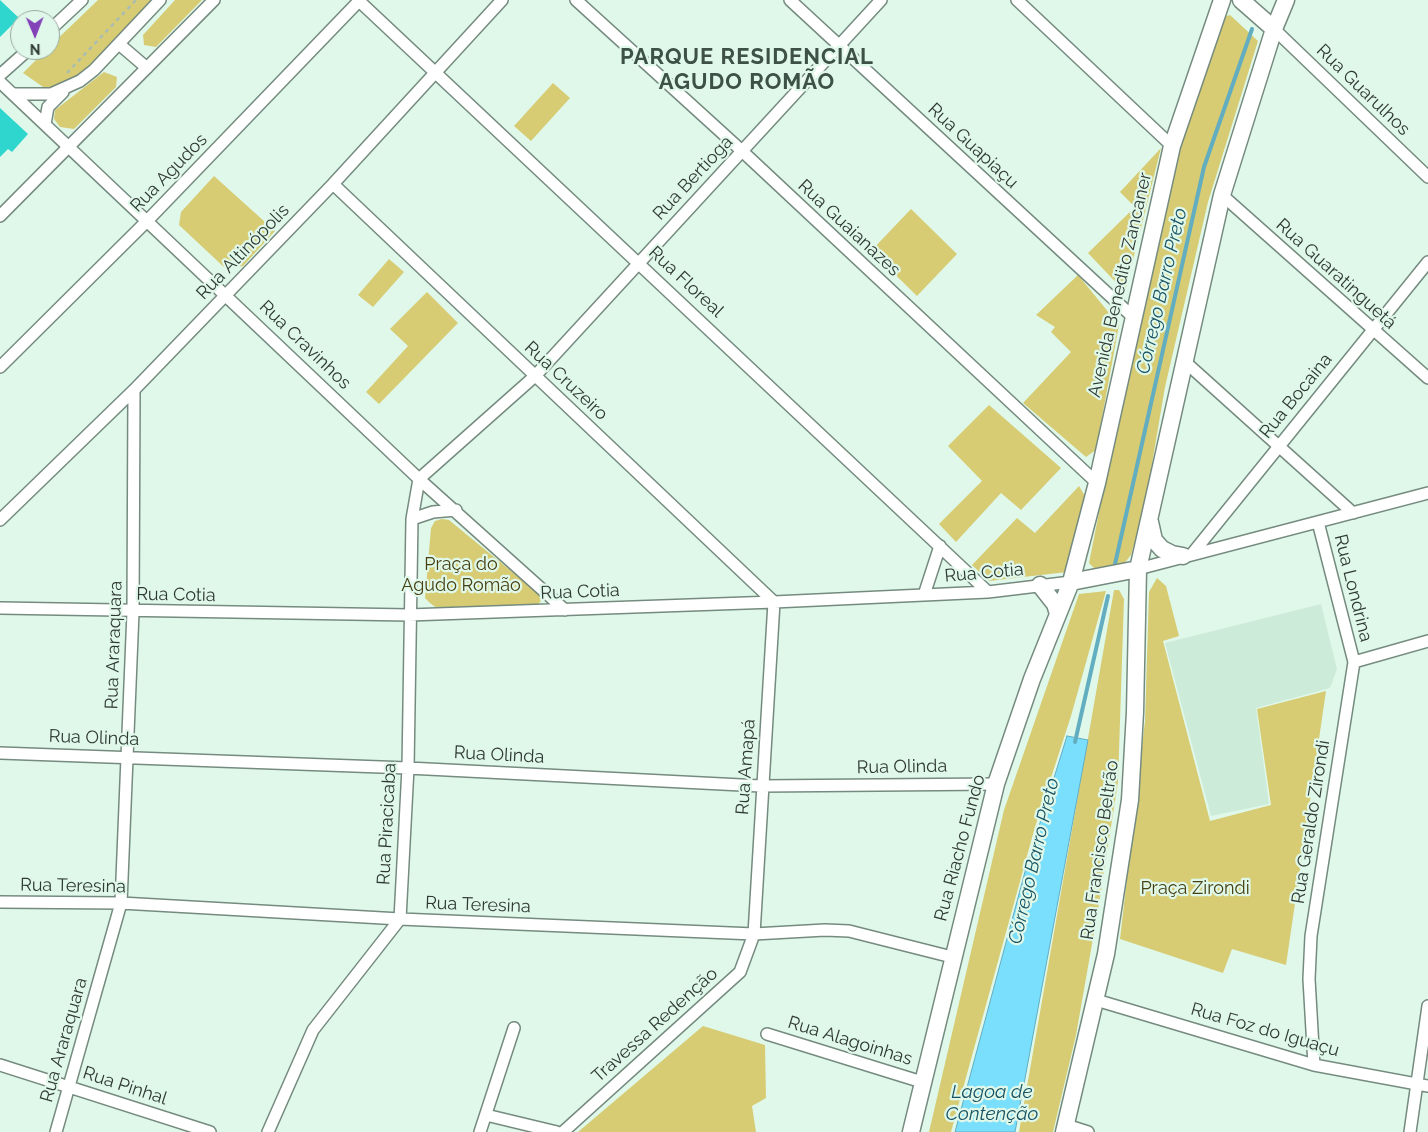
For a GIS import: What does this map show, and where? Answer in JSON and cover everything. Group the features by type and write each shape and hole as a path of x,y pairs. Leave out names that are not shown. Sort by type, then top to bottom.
{"main road":[{"name":"Avenida Benedito Zancaner","path":"1071,582 1097,483 1172,146 1222,0"},
{"path":"1241,0 1274,29"},
{"path":"1071,582 1138,569 1183,360 1222,195 1274,29 1286,0"},
{"path":"1149,519 1150,530 1154,540 1162,549 1172,554 1188,555"},
{"name":"Rua Francisco Beltrão","path":"1065,1129 1096,1000 1119,881 1130,800 1135,712 1138,569"},
{"name":"Rua Riacho Fundo","path":"911,1132 952,957 996,784 1032,679 1071,582"},
{"path":"1040,586 1055,604 1058,614"}],"street":[{"path":"60,21 82,0"},
{"path":"19,98 40,96 94,70 160,0"},
{"path":"0,216 214,0"},
{"name":"Rua Floreal","path":"359,0 988,592"},
{"name":"Rua Agudos","path":"0,367 148,221 359,0"},
{"name":"Rua Altinópolis","path":"0,520 134,390 333,184 502,0"},
{"name":"Rua Guaianazes","path":"576,0 742,151 1097,483"},
{"name":"Rua Guapiaçu","path":"790,0 1133,317"},
{"name":"Rua Bertioga","path":"419,478 535,376 638,261 881,0"},
{"path":"1017,0 1172,146"},
{"name":"Rua Guarulhos","path":"1274,29 1428,177"},
{"path":"118,44 147,68"},
{"path":"0,75 17,60"},
{"name":"Rua Cravinhos","path":"0,82 419,478 565,610"},
{"path":"45,124 48,107 66,82"},
{"name":"Rua Cravinhos","path":"0,94 19,98"},
{"name":"Rua Cruzeiro","path":"333,184 774,602"},
{"name":"Rua Guaratinguetá","path":"1222,195 1428,378"},
{"name":"Rua Bocaina","path":"1188,555 1428,262"},
{"path":"1183,360 1354,513"},
{"name":"Rua Araraquara","path":"56,1132 121,904 134,612 134,390"},
{"name":"Rua Piracicaba","path":"400,919 408,768 412,519 419,478"},
{"path":"1138,569 1428,493"},
{"path":"412,519 433,512 456,510"},
{"name":"Rua Londrina","path":"1318,522 1354,662"},
{"path":"924,595 940,546"},
{"name":"Rua Cotia","path":"0,608 134,612 410,615 988,592 1071,582"},
{"name":"Rua Amapá","path":"754,934 761,786 774,602"},
{"path":"1354,662 1428,641"},
{"name":"Rua Geraldo Zirondi","path":"1314,1065 1309,978 1311,936 1354,662"},
{"name":"Rua Olinda","path":"0,753 408,768 761,786 996,784"},
{"name":"Rua Teresina","path":"0,902 121,904 400,919 754,934 825,930 849,931 952,957"},
{"path":"268,1132 313,1030 400,919"},
{"name":"Travessa Redenção","path":"563,1132 740,972 754,934"},
{"name":"Rua Foz do Iguaçu","path":"1096,1000 1314,1065 1423,1085"},
{"path":"1410,1132 1423,1085 1428,1006"},
{"path":"480,1132 514,1028"},
{"name":"Rua Alagoinhas","path":"767,1034 922,1082"},
{"name":"Rua Pinhal","path":"0,1065 210,1132"},
{"path":"486,1115 557,1132"},
{"path":"1065,1129 1088,1132"}],"path":[{"path":"66,82 136,0"}],"shaded area":[{"path":"1321,604 1337,669 1330,688 1256,708 1269,804 1211,816 1165,643"}],"green space":[{"path":"98,0 153,0 84,73 67,84 46,89 23,73 36,60 60,60 60,36"},
{"path":"175,0 202,0 156,47 144,45 143,35"},
{"path":"1230,15 1258,41 1208,202 1165,387 1145,505 1131,555 1123,565 1097,571 1089,563 1140,306 1188,119 1223,17"},
{"path":"104,72 117,77 116,87 74,129 60,127 54,119 55,110"},
{"path":"553,83 570,98 531,141 514,126"},
{"path":"1161,148 1125,292 1088,253 1135,207 1120,192"},
{"path":"214,176 275,231 243,266 226,269 179,225 181,212"},
{"path":"911,209 957,254 917,296 871,251"},
{"path":"389,259 404,272 373,307 358,295"},
{"path":"1078,275 1119,325 1096,450 1086,457 1023,403 1071,352 1051,332 1055,327 1036,315"},
{"path":"427,292 458,323 379,404 366,392 408,346 390,329"},
{"path":"989,405 1061,468 1021,510 1001,493 956,542 939,524 982,481 948,446"},
{"path":"1079,486 1085,496 1067,572 989,581 972,565 1017,518 1035,533"},
{"name":"Praça do Agudo Romão","path":"449,520 539,594 541,601 536,606 438,609 430,603 425,598 431,528 435,521"},
{"name":"Praça Zirondi","path":"1157,578 1166,586 1179,636 1163,641 1210,821 1271,805 1257,709 1326,691 1286,965 1232,949 1223,973 1120,939 1145,721 1149,592"},
{"path":"1114,590 1119,590 1124,599 1118,782 1098,910 1076,1035 1053,1132 1019,1132"},
{"path":"1106,591 1071,716 1035,827 951,1132 929,1132 1004,810 1079,594"},
{"path":"703,1026 765,1045 766,1098 752,1106 756,1132 578,1132"}],"water":[{"name":"Lagoa de Contenção","path":"1067,736 1088,740 1015,1132 955,1132 1026,868"}],"building":[{"path":"0,0 11,10 10,27 0,37"},
{"path":"0,108 28,134 12,152 8,149 0,157"}],"waterway":[{"name":"Córrego Barro Preto","path":"1115,564 1204,167 1252,29"},
{"name":"Córrego Barro Preto","path":"1075,742 1108,596"}],"district":[{"name":"PARQUE RESIDENCIAL AGUDO ROMÃO","path":"747,70"}]}
